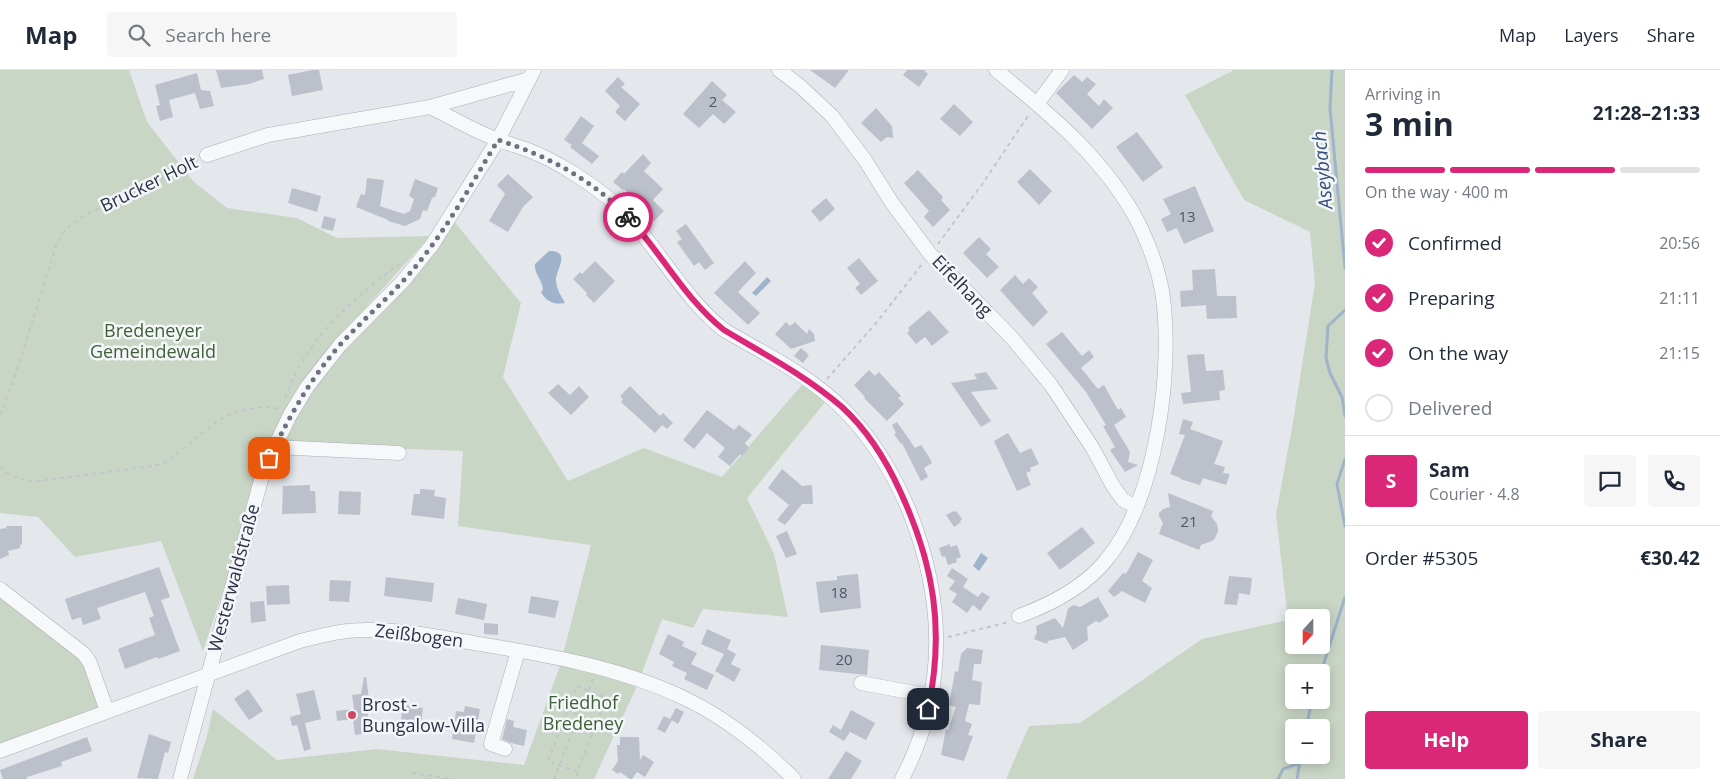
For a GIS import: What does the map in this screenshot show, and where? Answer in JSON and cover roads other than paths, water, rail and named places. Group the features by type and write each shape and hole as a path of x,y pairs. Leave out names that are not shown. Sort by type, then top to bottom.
{"street":[{"name":"Eifelhang","path":"779,70 800,86 832,116 930,254 1012,338 1051,385 1092,447 1113,486 1123,500 1136,507"},
{"path":"996,70 1037,104 1085,149 1110,178 1139,224 1157,269 1164,314 1163,389 1153,456 1136,507 1118,545 1095,572 1065,595 1019,616"},
{"path":"1037,104 1062,70"},
{"name":"Brucker Holt","path":"207,156 268,136 430,107 532,75"},
{"name":"Westerwaldstraße","path":"180,779 264,469 274,447 294,408 320,369 340,345 420,262 448,221 498,140 532,75"},
{"path":"430,107 498,140 529,150 577,175 603,194 640,229 689,297 712,321 819,388 843,409 865,433 892,474 916,528 932,586 936,639 931,696 919,742 902,779"},
{"path":"274,447 399,453"},
{"path":"0,589 84,654 90,663 107,711"},
{"name":"Zeißbogen","path":"0,751 300,641 332,633 361,630 395,630 598,667 653,684 686,699 739,731 773,758 794,779"},
{"path":"505,749 491,744 518,651"},
{"path":"861,683 931,696"}],"water":[{"path":"549,251 560,254 561,257 556,283 565,303 551,302 541,292 543,290 535,264"},
{"path":"767,277 771,281 756,296 752,293"},
{"path":"981,553 988,558 979,571 973,566"}],"waterway":[{"name":"Aseybach","path":"1332,70 1330,108 1345,268"},
{"name":"Aseybach","path":"1345,310 1328,326 1326,358 1330,373 1342,397 1345,416"},
{"name":"Aseybach","path":"1345,459 1337,484 1345,526"},
{"name":"Aseybach","path":"1324,664 1345,597"},
{"name":"Aseybach","path":"1308,719 1310,709"},
{"path":"1278,779 1283,769 1297,764"},
{"name":"Aseybach","path":"1297,779 1300,764"}],"place":[{"name":"Brost - Bungalow-Villa","path":"352,715"}],"park label":[{"name":"Bredeneyer Gemeindewald","path":"153,341"},
{"name":"Friedhof Bredeney","path":"583,713"}]}
